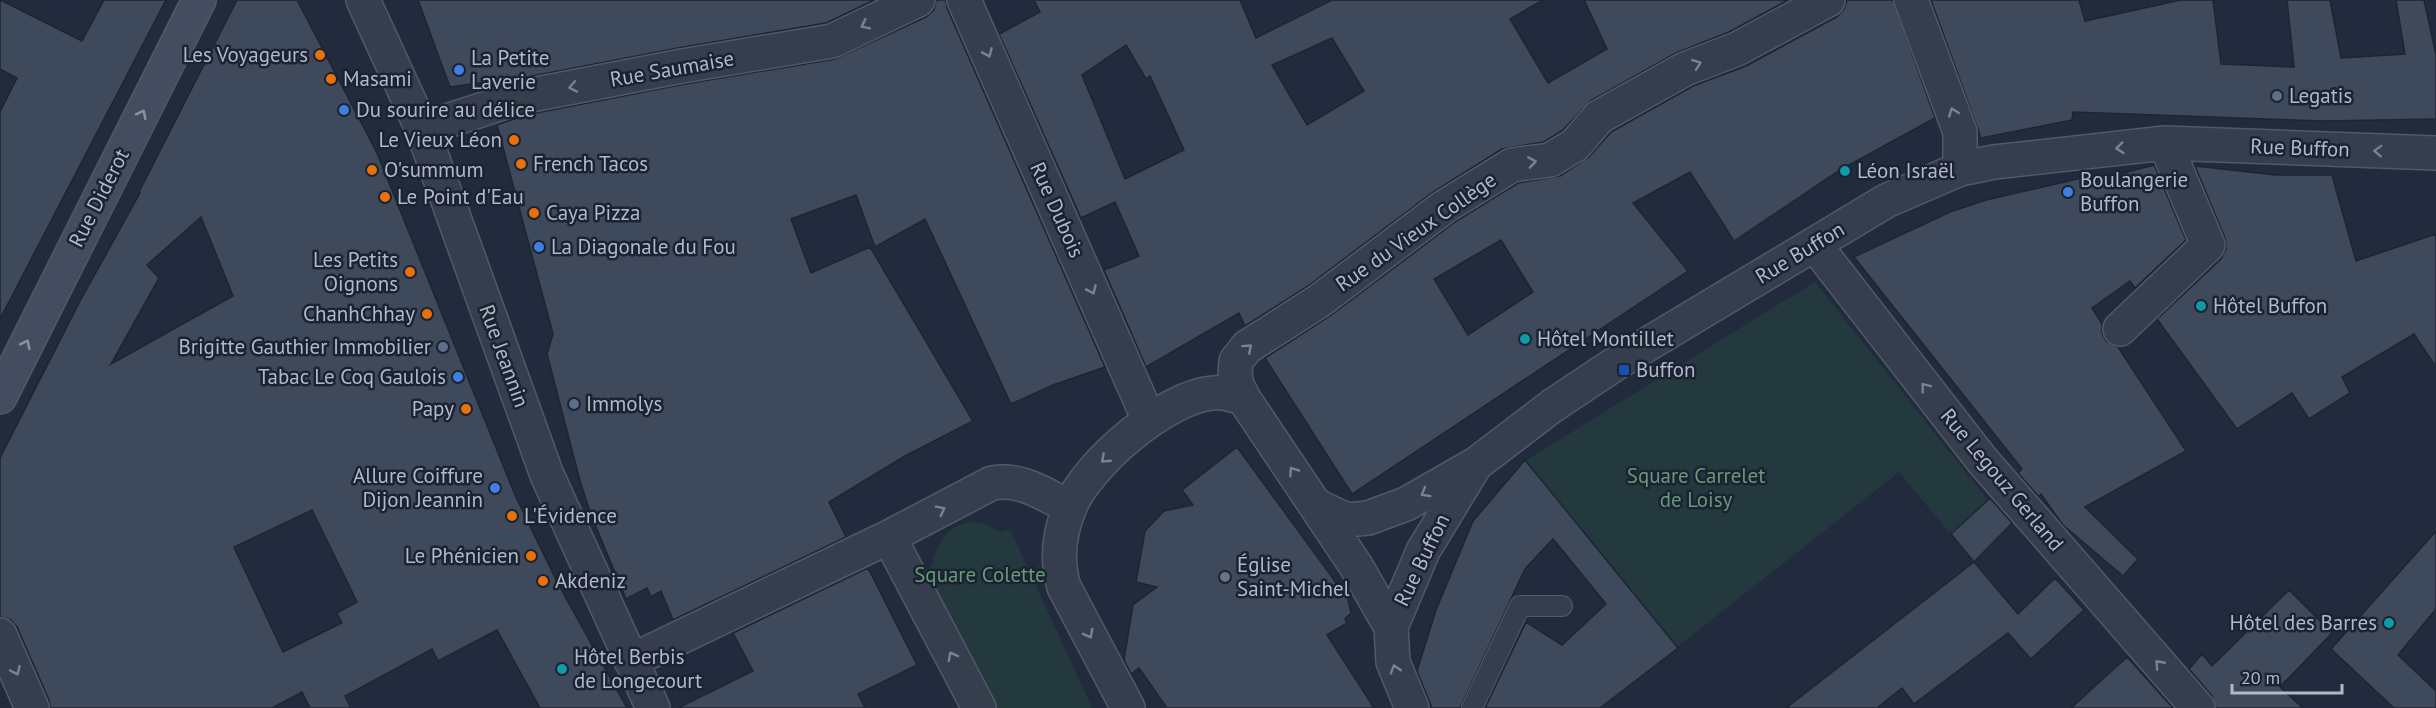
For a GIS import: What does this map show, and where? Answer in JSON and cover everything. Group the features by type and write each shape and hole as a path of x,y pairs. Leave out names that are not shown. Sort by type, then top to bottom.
{"street":[{"name":"Rue Diderot","path":"2,390 199,0"},
{"name":"Rue Jeannin","path":"363,0 422,129 547,475 653,708"},
{"name":"Rue Saumaise","path":"422,129 521,97 682,66 832,41 918,0"},
{"name":"Rue Dubois","path":"964,0 1149,420"},
{"name":"Rue du Vieux Collège","path":"1391,627 1356,566 1244,399 1237,385 1236,361 1247,347 1319,301 1444,207 1512,165 1550,160 1575,145 1599,117 1684,69 1737,49 1828,0"},
{"path":"1911,0 1960,132 1960,169"},
{"path":"2120,329 2208,245 2165,143"},
{"name":"Rue Buffon","path":"1317,506 1347,520 1368,518 1406,504 1476,464 1552,406 1618,362 1886,201 1960,169 1994,162 2165,143 2436,153"},
{"name":"Rue Legouz Gerland","path":"1815,244 1982,460 2198,708"},
{"path":"1128,708 1064,587 1059,572 1058,554 1070,507 1092,471 1149,420 1180,403 1201,395 1224,393 1244,399"},
{"name":"Rue Buffon","path":"1391,627 1423,551 1476,464"},
{"path":"632,661 889,537 992,483 1020,482 1070,507"},
{"path":"889,537 979,708"},
{"path":"1391,627 1393,662 1412,708"},
{"path":"0,635 32,708"}],"lane":[{"path":"1472,708 1520,606 1562,606"}],"green space":[{"name":"Square Carrelet de Loisy","path":"1815,282 2009,527 1974,562 1899,472 1677,647 1525,461"},
{"name":"Square Colette","path":"974,522 985,524 1000,532 1010,529 1092,708 995,708 925,570 931,568 940,543 950,531"}],"building":[{"path":"0,0 82,41 104,0 166,0 0,319 0,112 17,78 0,69"},
{"path":"237,0 297,0 377,153 515,495 557,582 627,708 540,708 497,630 438,661 432,649 345,696 351,708 310,708 302,692 272,708 50,708 49,700 17,627 11,620 0,617 0,458","holes":["201,217 233,296 111,364 159,278 147,265","312,510 357,602 337,613 342,623 283,652 234,547"]},
{"path":"418,0 874,0 826,23 678,48 517,79 487,88 485,82 450,87"},
{"path":"936,0 946,0 947,8 1105,367 1053,385 1011,404 925,219 875,247 856,195 791,219 811,273 870,247 973,421 905,456 829,502 846,537 673,620 661,591 651,597 647,588 626,599 591,515 580,481 547,354 553,334 497,125 526,115 685,84 835,59 926,17 934,10"},
{"path":"1034,0 1240,0 1256,38 1332,0 1543,0 1510,19 1548,83 1607,49 1584,0 1788,0 1729,32 1676,53 1590,101 1563,130 1544,142 1502,149 1433,192 1308,286 1245,326 1239,313 1146,367 1104,270 1139,256 1115,202 1081,218 999,34 1040,12","holes":["1332,38 1364,91 1307,125 1272,65","1126,45 1146,79 1150,76 1184,150 1125,179 1082,75"]},
{"path":"1847,0 1893,0 1935,118 1840,170 1734,241 1690,172 1633,203 1688,271 1352,494 1265,358 1330,316 1455,222 1518,183 1560,176 1589,157 1611,132 1693,86 1746,66 1837,17 1844,9","holes":["1501,240 1533,292 1468,335 1434,279"]},
{"path":"1931,0 2079,0 2085,21 2181,0 2213,0 2221,64 2294,67 2287,0 2330,0 2341,58 2405,54 2396,0 2424,0 2436,55 2436,119 2322,121 2073,112 2072,120 1981,138"},
{"path":"2154,165 2186,240 2135,288 2130,281 2092,308 2102,324 2102,333 2106,341 2118,347 2186,451 2085,507 2138,559 2123,576 2063,525 2041,494 2039,497 2018,473 2022,469 1854,257 1950,212 1986,200 2095,175 2098,180"},
{"path":"2195,166 2276,175 2332,175 2356,261 2436,234 2436,367 2414,334 2342,377 2350,393 2309,419 2292,393 2237,429 2157,319 2221,259 2226,249 2225,238"},
{"name":"Église Saint-Michel","path":"1237,447 1348,599 1351,613 1345,619 1347,623 1327,635 1374,708 1167,708 1139,668 1131,674 1124,660 1133,605 1157,587 1136,582 1145,531 1164,511 1193,505 1182,490"},
{"path":"1525,460 1678,648 1600,708 1485,708 1526,622 1562,645 1606,604 1553,539 1525,569 1460,708 1432,708 1417,671 1436,610 1473,521"},
{"path":"1990,498 2012,523 1974,562 1951,534"},
{"name":"Hôtel des Barres","path":"2436,531 2436,609 2398,655 2436,691 2436,708 2394,708 2331,649"},
{"path":"1974,562 2018,614 2055,578 2084,610 2031,659 2008,633 1914,704 1902,688 1877,708 1786,708"},
{"path":"868,568 917,665 858,694 865,708 678,708 753,671 733,633"},
{"path":"2289,590 2332,633 2280,687 2303,708 2216,708 2212,696 2189,669 2202,654 2212,666"},
{"path":"2127,657 2173,708 2071,708"}],"place":[{"name":"Les Voyageurs","path":"320,55"},
{"name":"La Petite Laverie","path":"459,70"},
{"name":"Masami","path":"331,79"},
{"name":"Legatis","path":"2277,96"},
{"name":"Du sourire au délice","path":"344,110"},
{"name":"Le Vieux Léon","path":"514,140"},
{"name":"French Tacos","path":"521,164"},
{"name":"O'summum","path":"372,170"},
{"name":"Léon Israël","path":"1845,171"},
{"name":"Boulangerie Buffon","path":"2068,192"},
{"name":"Le Point d'Eau","path":"385,197"},
{"name":"Caya Pizza","path":"534,213"},
{"name":"La Diagonale du Fou","path":"539,247"},
{"name":"Les Petits Oignons","path":"410,272"},
{"name":"Hôtel Buffon","path":"2201,306"},
{"name":"ChanhChhay","path":"427,314"},
{"name":"Hôtel Montillet","path":"1525,339"},
{"name":"Brigitte Gauthier Immobilier","path":"443,347"},
{"name":"Buffon","path":"1624,370"},
{"name":"Tabac Le Coq Gaulois","path":"458,377"},
{"name":"Immolys","path":"574,404"},
{"name":"Papy","path":"466,409"},
{"name":"Allure Coiffure Dijon Jeannin","path":"495,488"},
{"name":"L'Évidence","path":"512,516"},
{"name":"Le Phénicien","path":"531,556"},
{"name":"Église Saint-Michel","path":"1225,577"},
{"name":"Akdeniz","path":"543,581"},
{"name":"Hôtel des Barres","path":"2389,623"},
{"name":"Hôtel Berbis de Longecourt","path":"562,669"}]}
